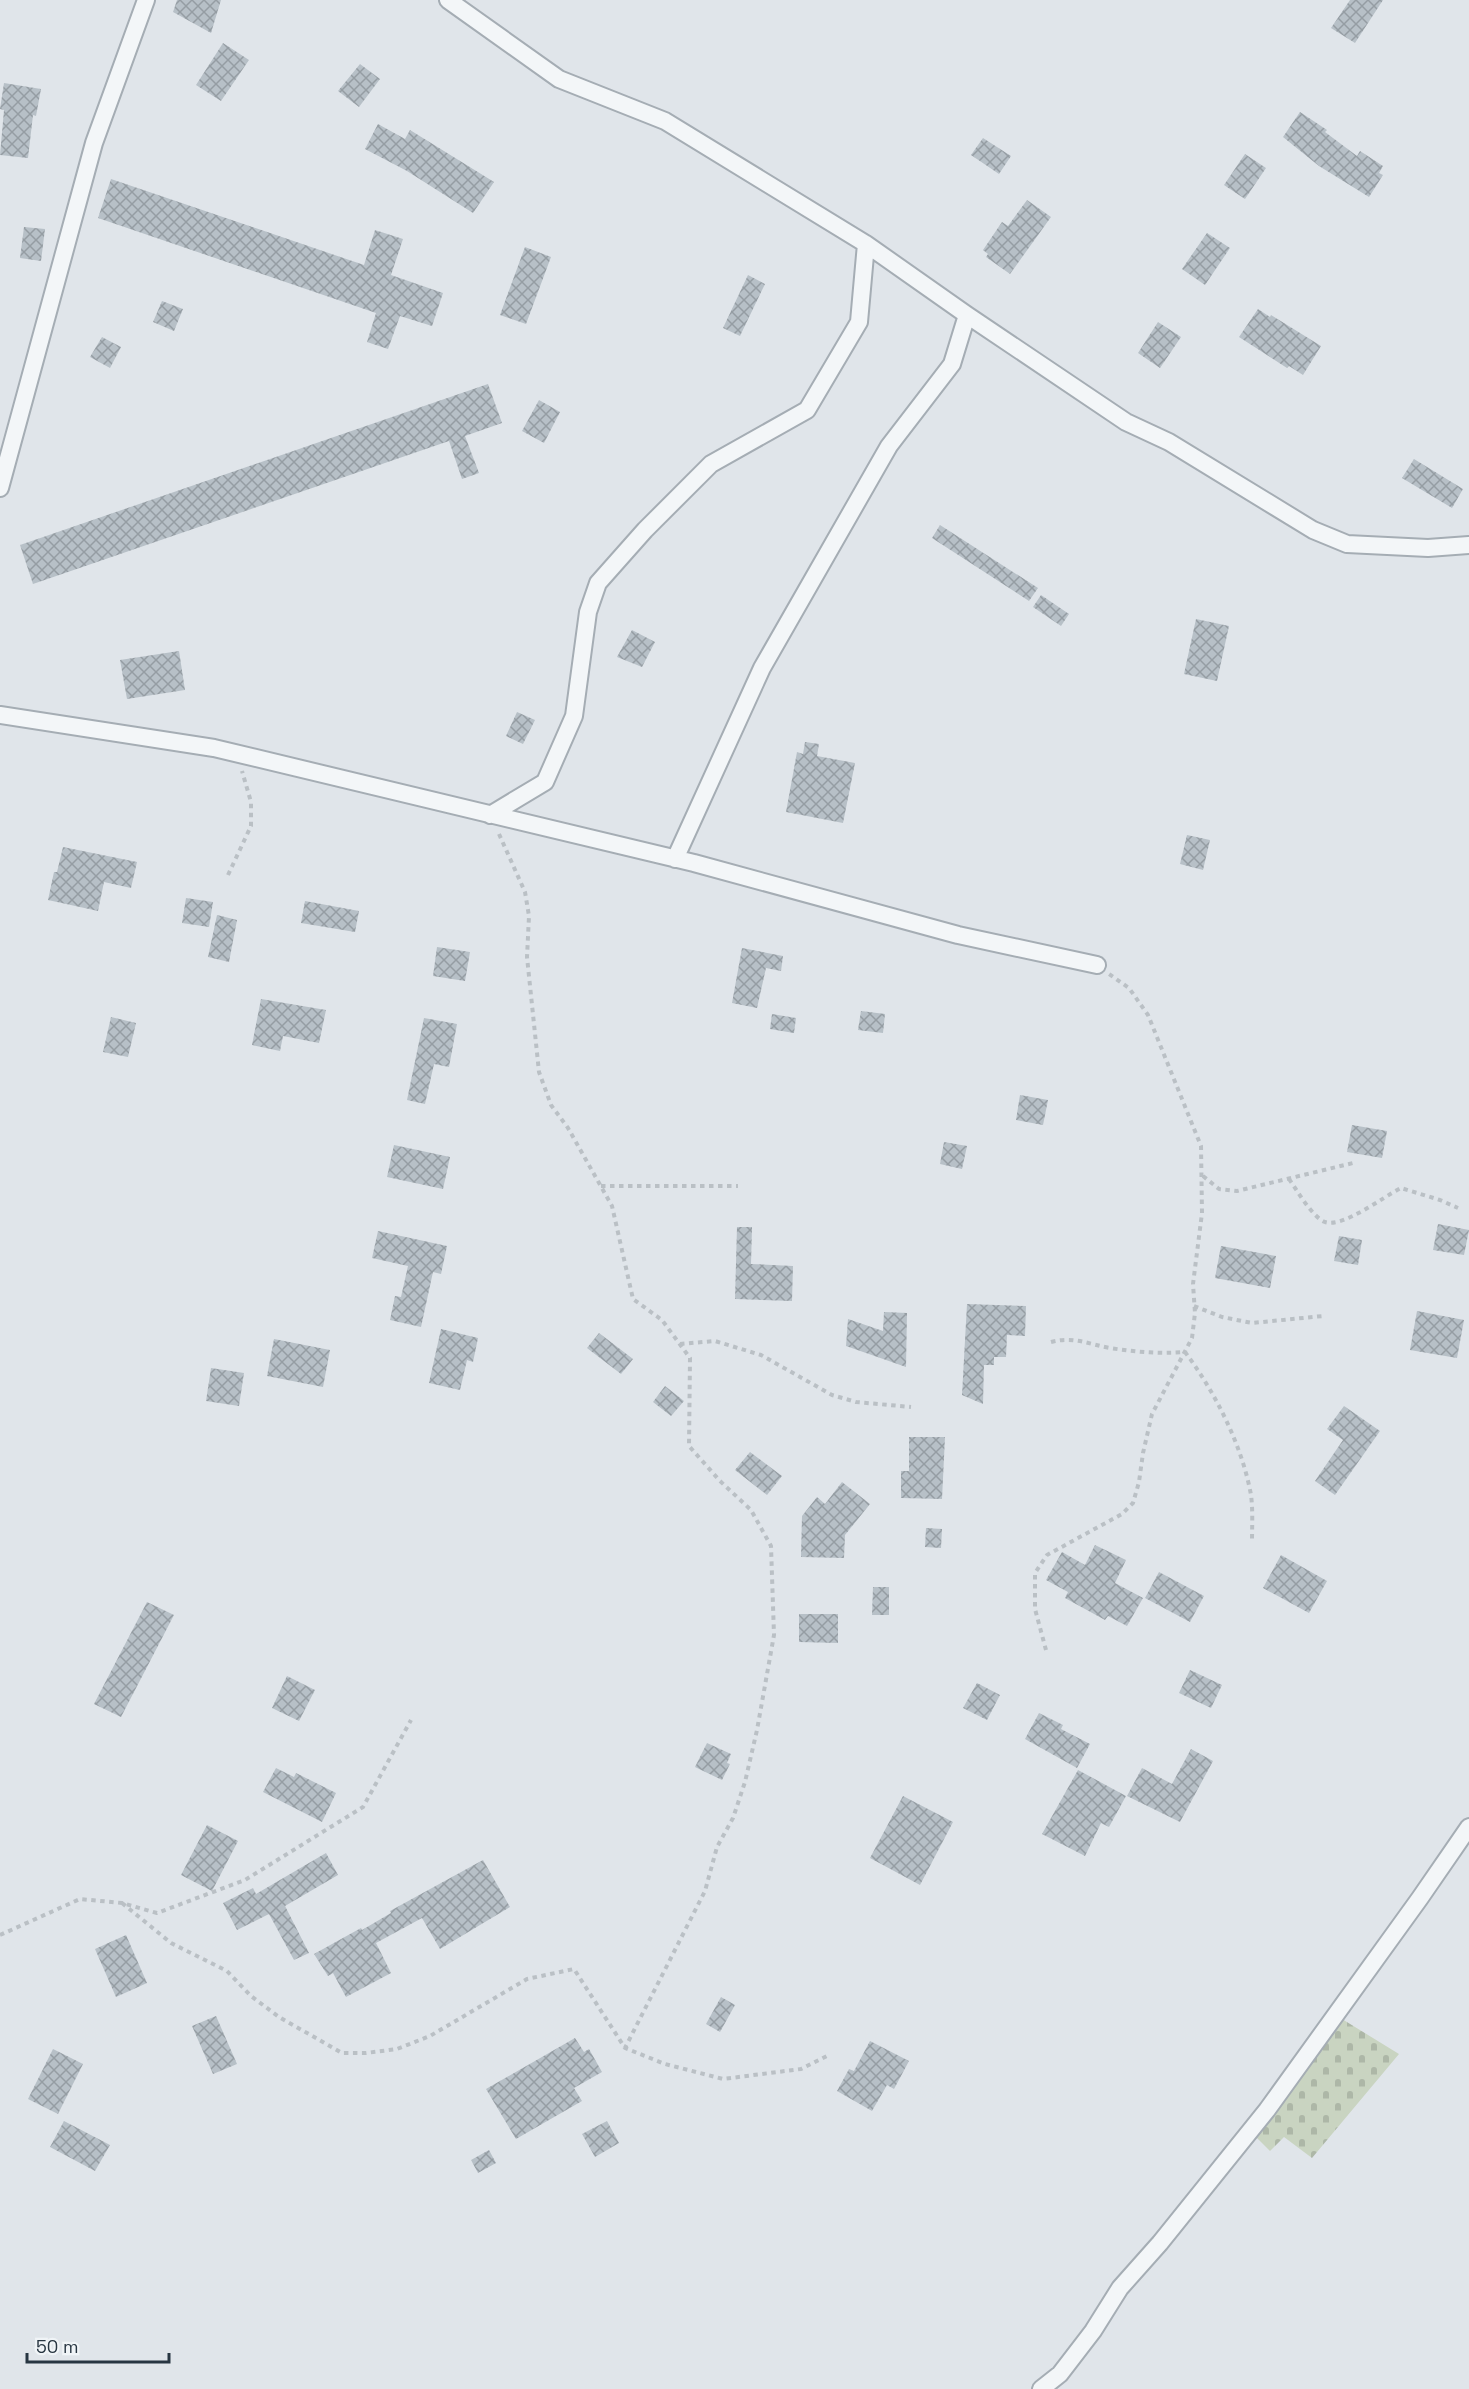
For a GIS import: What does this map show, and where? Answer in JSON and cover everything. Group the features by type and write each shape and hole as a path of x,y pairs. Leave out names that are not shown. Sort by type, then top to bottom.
{"street":[{"path":"0,488 94,143 146,0"},
{"path":"448,0 559,79 665,121 866,244 1126,422 1169,442 1312,530 1347,544 1428,548 1469,545"},
{"path":"490,815 545,782 574,716 588,612 598,583 645,530 711,464 807,410 859,322 866,244"},
{"path":"675,859 762,668 889,446 952,364 967,315"},
{"path":"0,715 233,753 675,859 958,935 1097,965"},
{"path":"1041,2389 1060,2374 1093,2331 1120,2288 1160,2243 1267,2109 1469,1827"}],"path":[{"path":"228,875 251,826 251,802 245,776 233,753"},
{"path":"490,815 525,892 529,916 527,957 539,1072 551,1105 568,1128 612,1206 633,1299 662,1320 690,1359 689,1446 720,1481 751,1510 771,1546 774,1635 745,1782 733,1818 717,1846 705,1891 625,2048"},
{"path":"1046,1650 1035,1609 1035,1573 1047,1555 1122,1514 1133,1503 1152,1414 1192,1338 1194,1306 1192,1284 1202,1213 1201,1146 1148,1015 1129,988 1097,965"},
{"path":"1203,1176 1219,1188 1237,1191 1353,1163"},
{"path":"1289,1179 1309,1208 1324,1222 1337,1223 1401,1188 1458,1208"},
{"path":"601,1186 738,1186"},
{"path":"1194,1306 1222,1317 1252,1323 1323,1316"},
{"path":"1050,1342 1066,1338 1108,1348 1154,1354 1185,1352"},
{"path":"680,1344 715,1341 761,1355 832,1395 856,1402 911,1407"},
{"path":"1185,1352 1204,1377 1223,1412 1245,1469 1251,1498 1252,1542"},
{"path":"0,1935 80,1899 122,1904 157,1913 245,1880 363,1807 411,1720"},
{"path":"122,1904 171,1943 227,1971 251,1996 279,2017 342,2053 397,2049 430,2036 527,1979 574,1969 625,2048 665,2064 723,2079 801,2069 829,2055"}],"green space":[{"path":"1342,2019 1399,2054 1312,2158 1284,2137 1270,2151 1254,2135"}],"building":[{"path":"177,0 221,0 211,33 173,12"},
{"path":"1350,0 1383,0 1355,43 1331,28"},
{"path":"223,43 249,60 221,101 196,85"},
{"path":"360,64 380,79 359,107 338,91"},
{"path":"4,83 41,89 36,116 33,115 28,158 0,155 4,110 0,109"},
{"path":"1300,112 1327,130 1325,132 1357,156 1360,151 1383,166 1379,173 1383,175 1369,197 1319,166 1283,137"},
{"path":"378,124 405,139 410,130 494,182 473,213 407,171 365,149"},
{"path":"983,138 1011,156 999,174 971,155"},
{"path":"1245,154 1266,168 1245,199 1224,185"},
{"path":"111,179 364,265 375,230 403,239 391,275 443,293 432,326 400,316 388,349 367,342 376,313 98,218"},
{"path":"1027,200 1051,217 1010,274 986,257 988,254 983,250 1002,222 1008,226"},
{"path":"24,227 45,229 41,261 20,258"},
{"path":"1207,233 1230,248 1205,285 1182,269"},
{"path":"525,247 551,257 526,324 500,315"},
{"path":"748,275 765,284 740,336 723,328"},
{"path":"162,301 183,309 174,331 153,322"},
{"path":"1258,309 1321,346 1303,375 1289,366 1287,368 1239,337"},
{"path":"1158,322 1181,337 1160,368 1138,353"},
{"path":"102,337 121,347 110,368 90,357"},
{"path":"488,384 502,423 465,436 479,473 462,479 449,441 33,584 20,545"},
{"path":"539,400 560,412 544,443 522,431"},
{"path":"1414,459 1463,489 1452,508 1402,478"},
{"path":"940,525 1038,588 1029,601 932,538"},
{"path":"1041,595 1069,614 1061,626 1033,607"},
{"path":"1196,619 1229,626 1217,681 1184,674"},
{"path":"632,630 655,642 642,667 617,657"},
{"path":"179,651 185,690 127,699 120,660"},
{"path":"517,712 535,720 523,744 506,736"},
{"path":"805,742 819,744 817,756 855,763 843,823 786,812 797,752 803,754"},
{"path":"1187,835 1210,840 1203,870 1180,864"},
{"path":"63,847 137,862 131,888 104,882 98,911 48,900 54,872 57,872"},
{"path":"186,898 213,902 209,927 182,923"},
{"path":"305,901 359,911 355,932 301,923"},
{"path":"217,915 237,920 229,962 208,957"},
{"path":"437,947 470,952 465,981 433,976"},
{"path":"742,948 783,956 781,971 766,968 757,1008 732,1003"},
{"path":"261,999 326,1010 319,1043 283,1036 280,1051 252,1045"},
{"path":"861,1011 885,1014 883,1033 858,1030"},
{"path":"772,1014 796,1018 794,1033 770,1029"},
{"path":"111,1017 136,1023 128,1057 103,1052"},
{"path":"424,1018 457,1024 449,1067 434,1064 425,1104 407,1100"},
{"path":"1020,1095 1048,1100 1043,1125 1016,1120"},
{"path":"1352,1125 1387,1131 1382,1158 1347,1152"},
{"path":"944,1142 967,1146 962,1169 940,1164"},
{"path":"394,1145 450,1157 443,1189 387,1177"},
{"path":"1438,1224 1469,1230 1464,1255 1433,1250"},
{"path":"737,1227 752,1227 751,1264 793,1266 792,1301 735,1299"},
{"path":"378,1231 447,1246 441,1274 433,1272 421,1327 390,1320 395,1296 401,1297 408,1266 372,1258"},
{"path":"1339,1236 1362,1240 1358,1265 1334,1261"},
{"path":"1221,1246 1276,1256 1270,1288 1215,1278"},
{"path":"967,1304 1026,1306 1025,1336 1007,1335 1006,1357 994,1357 994,1365 984,1365 983,1404 962,1395"},
{"path":"1417,1311 1464,1320 1457,1358 1410,1350"},
{"path":"884,1312 907,1313 906,1367 846,1346 848,1319 883,1331"},
{"path":"441,1329 478,1338 473,1362 467,1360 460,1390 429,1383"},
{"path":"599,1333 633,1359 621,1374 587,1348"},
{"path":"274,1339 330,1350 323,1387 267,1376"},
{"path":"211,1368 244,1373 239,1406 206,1401"},
{"path":"665,1386 684,1401 671,1416 653,1402"},
{"path":"1344,1406 1380,1431 1335,1495 1315,1481 1343,1440 1327,1429"},
{"path":"909,1437 945,1437 942,1499 901,1498 901,1471 909,1471"},
{"path":"750,1452 782,1476 767,1495 735,1470"},
{"path":"842,1482 870,1504 845,1535 844,1558 801,1557 802,1516 817,1497 825,1504"},
{"path":"926,1528 942,1529 941,1548 925,1547"},
{"path":"1095,1545 1126,1560 1115,1583 1143,1598 1127,1626 1108,1616 1105,1620 1065,1598 1068,1592 1046,1580 1062,1552 1085,1565"},
{"path":"1281,1555 1327,1581 1309,1613 1263,1588"},
{"path":"1159,1572 1204,1596 1190,1622 1145,1598"},
{"path":"873,1587 889,1587 889,1615 872,1615"},
{"path":"147,1602 174,1615 121,1717 94,1704"},
{"path":"799,1614 838,1614 838,1643 799,1642"},
{"path":"1190,1670 1222,1685 1211,1708 1179,1693"},
{"path":"287,1676 315,1690 299,1721 272,1708"},
{"path":"977,1683 1000,1695 987,1720 963,1708"},
{"path":"1039,1713 1063,1725 1061,1729 1090,1744 1077,1768 1025,1739"},
{"path":"707,1743 731,1754 727,1763 730,1764 722,1780 695,1767"},
{"path":"1191,1749 1213,1761 1180,1822 1127,1796 1142,1768 1172,1784"},
{"path":"276,1768 294,1777 296,1773 336,1793 322,1822 263,1792"},
{"path":"1078,1770 1126,1796 1109,1827 1101,1823 1085,1856 1042,1834"},
{"path":"903,1796 953,1822 920,1885 870,1858"},
{"path":"207,1825 238,1841 212,1891 181,1875"},
{"path":"326,1853 338,1875 285,1906 309,1953 294,1960 269,1914 237,1930 223,1903 253,1888 256,1894"},
{"path":"483,1860 510,1907 440,1949 422,1918 376,1943 391,1973 346,1997 333,1973 328,1976 314,1954 361,1928 362,1930 391,1913 390,1911"},
{"path":"126,1935 147,1983 116,1997 95,1949"},
{"path":"721,1997 735,2005 720,2032 706,2024"},
{"path":"216,2016 237,2064 213,2074 192,2026"},
{"path":"575,2038 584,2052 589,2049 602,2072 574,2088 582,2101 516,2139 486,2089"},
{"path":"870,2041 909,2061 894,2089 887,2085 872,2111 837,2091 849,2069 854,2071"},
{"path":"53,2049 83,2064 58,2114 28,2099"},
{"path":"64,2121 110,2145 95,2171 50,2147"},
{"path":"607,2121 619,2143 595,2157 582,2134"},
{"path":"489,2150 496,2163 478,2173 471,2160"}]}
